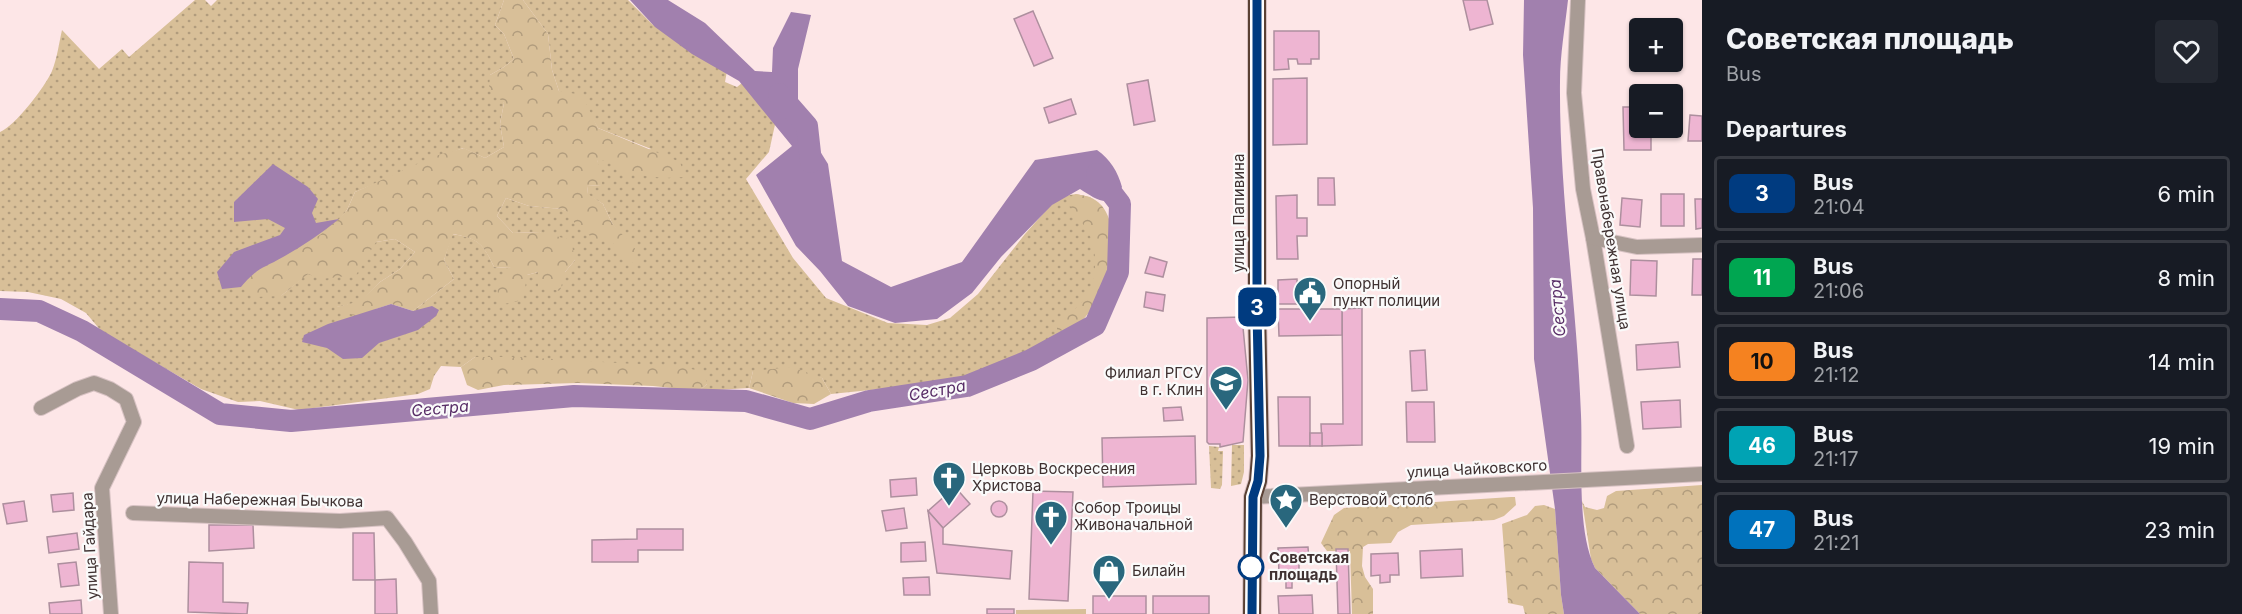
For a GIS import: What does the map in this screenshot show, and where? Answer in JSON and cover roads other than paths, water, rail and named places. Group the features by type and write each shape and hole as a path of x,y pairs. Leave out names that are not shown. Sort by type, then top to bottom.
{"highway":[{"name":"улица Папивина","path":"1252,614 1253,497 1258,481 1260,456 1257,311 1257,0"}],"street":[{"name":"Правонабережная улица","path":"1578,0 1574,93 1583,189 1627,446"},
{"path":"1593,238 1637,247 1702,245"},
{"name":"улица Гайдара","path":"41,408 94,383 126,399 134,422 102,488 111,614"},
{"name":"улица Чайковского","path":"1253,497 1702,474"},
{"name":"улица Набережная Бычкова","path":"133,513 340,521 387,518 405,542 429,582 431,614"}],"water":[{"path":"630,0 668,0 705,23 755,71 772,72 773,48 791,12 811,15 798,69 798,116 828,164 842,261 891,287 962,262 1035,160 1097,150 1113,166 1122,187 1113,199 1108,201 1097,199 1080,189 1052,205 1001,257 972,293 937,319 895,323 848,306 796,246 756,175 792,146 739,81 692,54 655,27"},
{"path":"1524,0 1568,0 1561,62 1560,124 1579,373 1585,534 1595,568 1640,614 1564,614 1555,509 1534,359 1533,208 1523,55"},
{"path":"273,164 308,187 318,199 312,213 316,223 339,219 305,244 256,272 241,287 222,289 217,272 234,252 280,235 285,228 268,219 234,222 234,202"},
{"path":"391,304 413,311 432,306 439,310 436,316 418,330 379,343 362,358 343,359 327,348 302,342 304,335 328,324"}],"waterway":[{"name":"Сестра","path":"779,94 807,126 811,162"},
{"name":"Сестра","path":"0,309 39,311 82,331 220,414 291,421 574,396 746,401 810,419 869,401 967,386 1031,360 1095,325 1118,272 1120,204 1097,174"}],"place":[{"name":"Опорный пункт полиции","path":"1310,322"},
{"name":"Филиал РГСУ в г. Клин","path":"1226,411"},
{"name":"Церковь Воскресения Христова","path":"949,507"},
{"name":"Верстовой столб","path":"1286,529"},
{"name":"Собор Троицы Живоначальной","path":"1051,546"},
{"name":"Советская площадь","path":"1251,567"},
{"name":"Билайн","path":"1109,600"}]}
